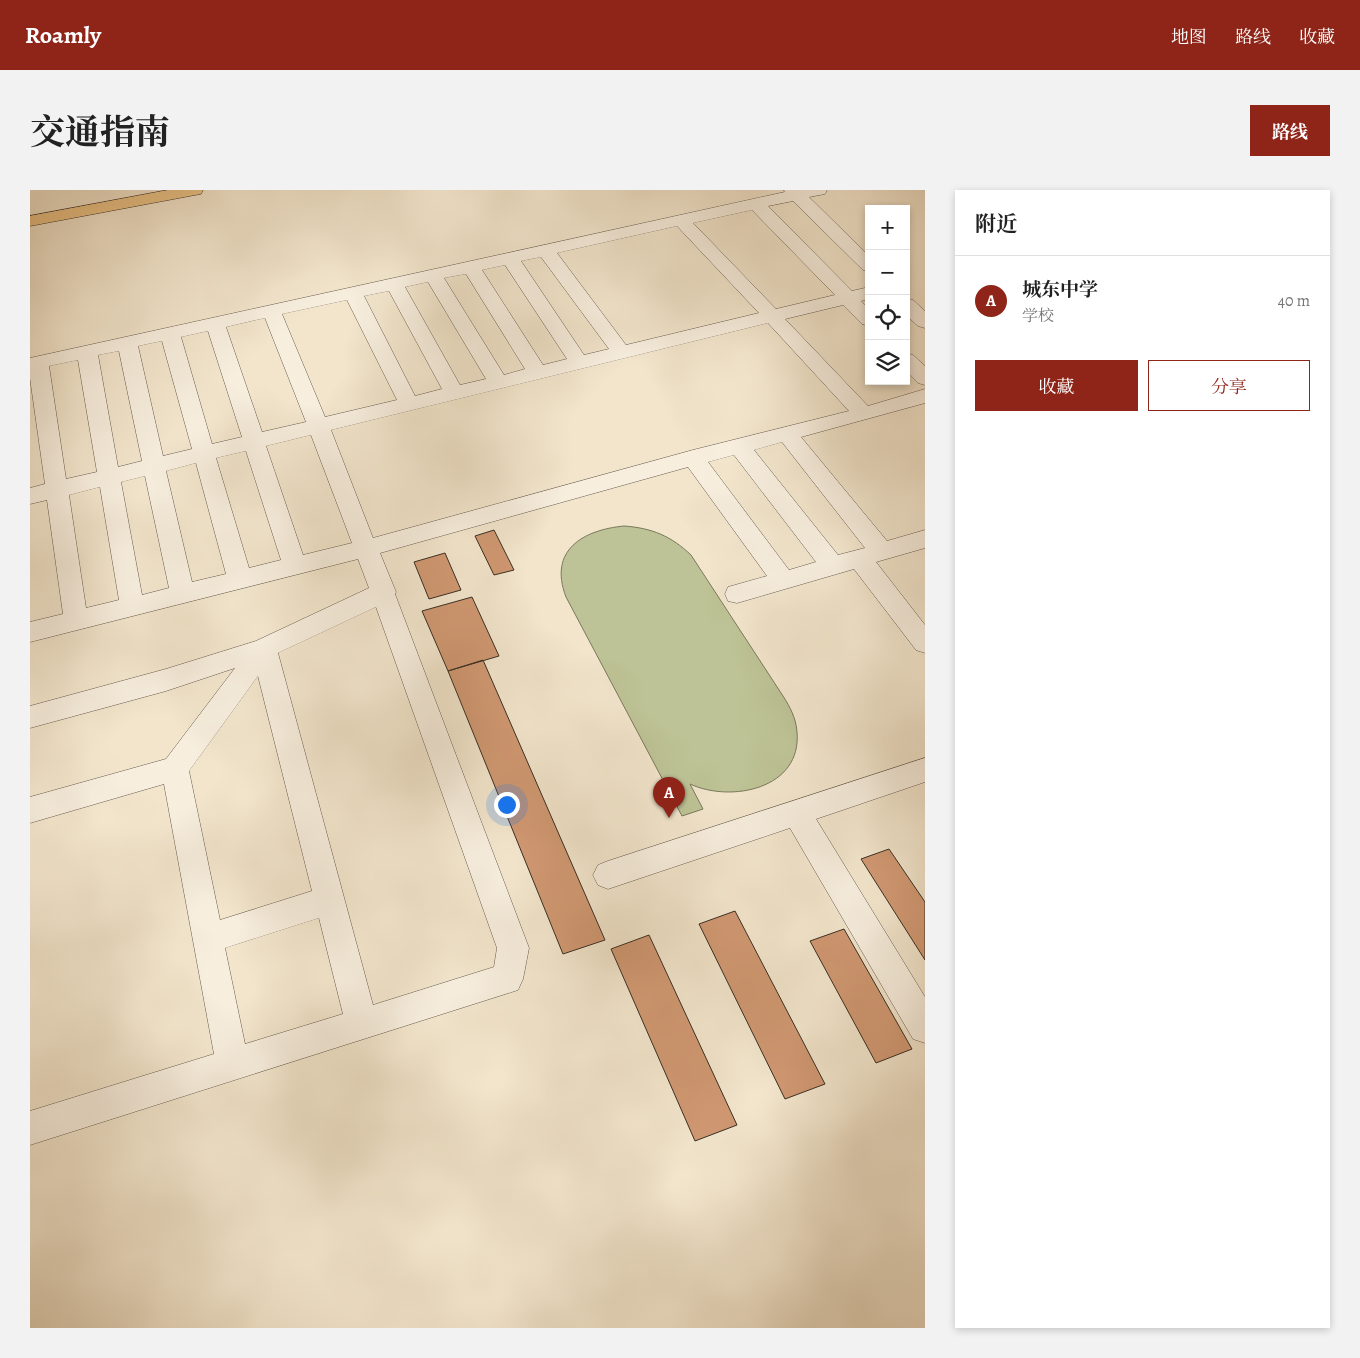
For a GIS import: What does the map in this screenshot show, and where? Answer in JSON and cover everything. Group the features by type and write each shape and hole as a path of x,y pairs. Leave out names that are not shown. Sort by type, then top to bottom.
{"main road":[{"path":"30,222 195,190"}],"street":[{"path":"76,621 57,490 34,364 432,274 756,204 794,192 819,190"},
{"path":"794,192 865,262"},
{"path":"756,204 865,316"},
{"path":"681,220 864,414"},
{"path":"545,250 622,353"},
{"path":"509,258 579,362"},
{"path":"470,266 537,372"},
{"path":"432,274 498,382"},
{"path":"394,283 454,392"},
{"path":"353,292 409,404"},
{"path":"30,496 865,294"},
{"path":"910,308 925,322"},
{"path":"30,1128 507,979 513,948 384,592 320,427 271,310"},
{"path":"215,323 295,566"},
{"path":"170,333 240,580"},
{"path":"127,342 182,594"},
{"path":"87,352 132,607"},
{"path":"910,363 925,378"},
{"path":"30,632 367,548 925,396"},
{"path":"787,434 870,555 925,643"},
{"path":"740,447 833,566"},
{"path":"693,458 784,581"},
{"path":"737,594 870,555 921,546"},
{"path":"30,717 166,680 264,648 384,592"},
{"path":"30,810 175,769 264,648"},
{"path":"264,648 362,1024"},
{"path":"175,769 232,1064"},
{"path":"608,875 925,770"},
{"path":"797,813 925,1027"},
{"path":"208,939 329,900"}],"green space":[{"path":"624,526 660,534 684,548 691,555 786,700 797,732 796,751 788,767 776,779 743,791 707,790 690,784 703,809 682,816 566,597 562,581 562,567 566,555 573,545 595,532"}],"building":[{"path":"494,530 514,570 494,575 475,536"},
{"path":"445,553 461,590 429,599 414,562"},
{"path":"472,597 499,656 448,671 422,611"},
{"path":"483,660 605,940 563,954 448,671"},
{"path":"889,849 925,902 925,960 861,859"},
{"path":"735,911 825,1084 785,1099 699,924"},
{"path":"844,929 912,1049 876,1063 810,941"},
{"path":"649,935 737,1125 695,1141 611,949"}],"place":[{"name":"城东中学","path":"669,818"}]}
